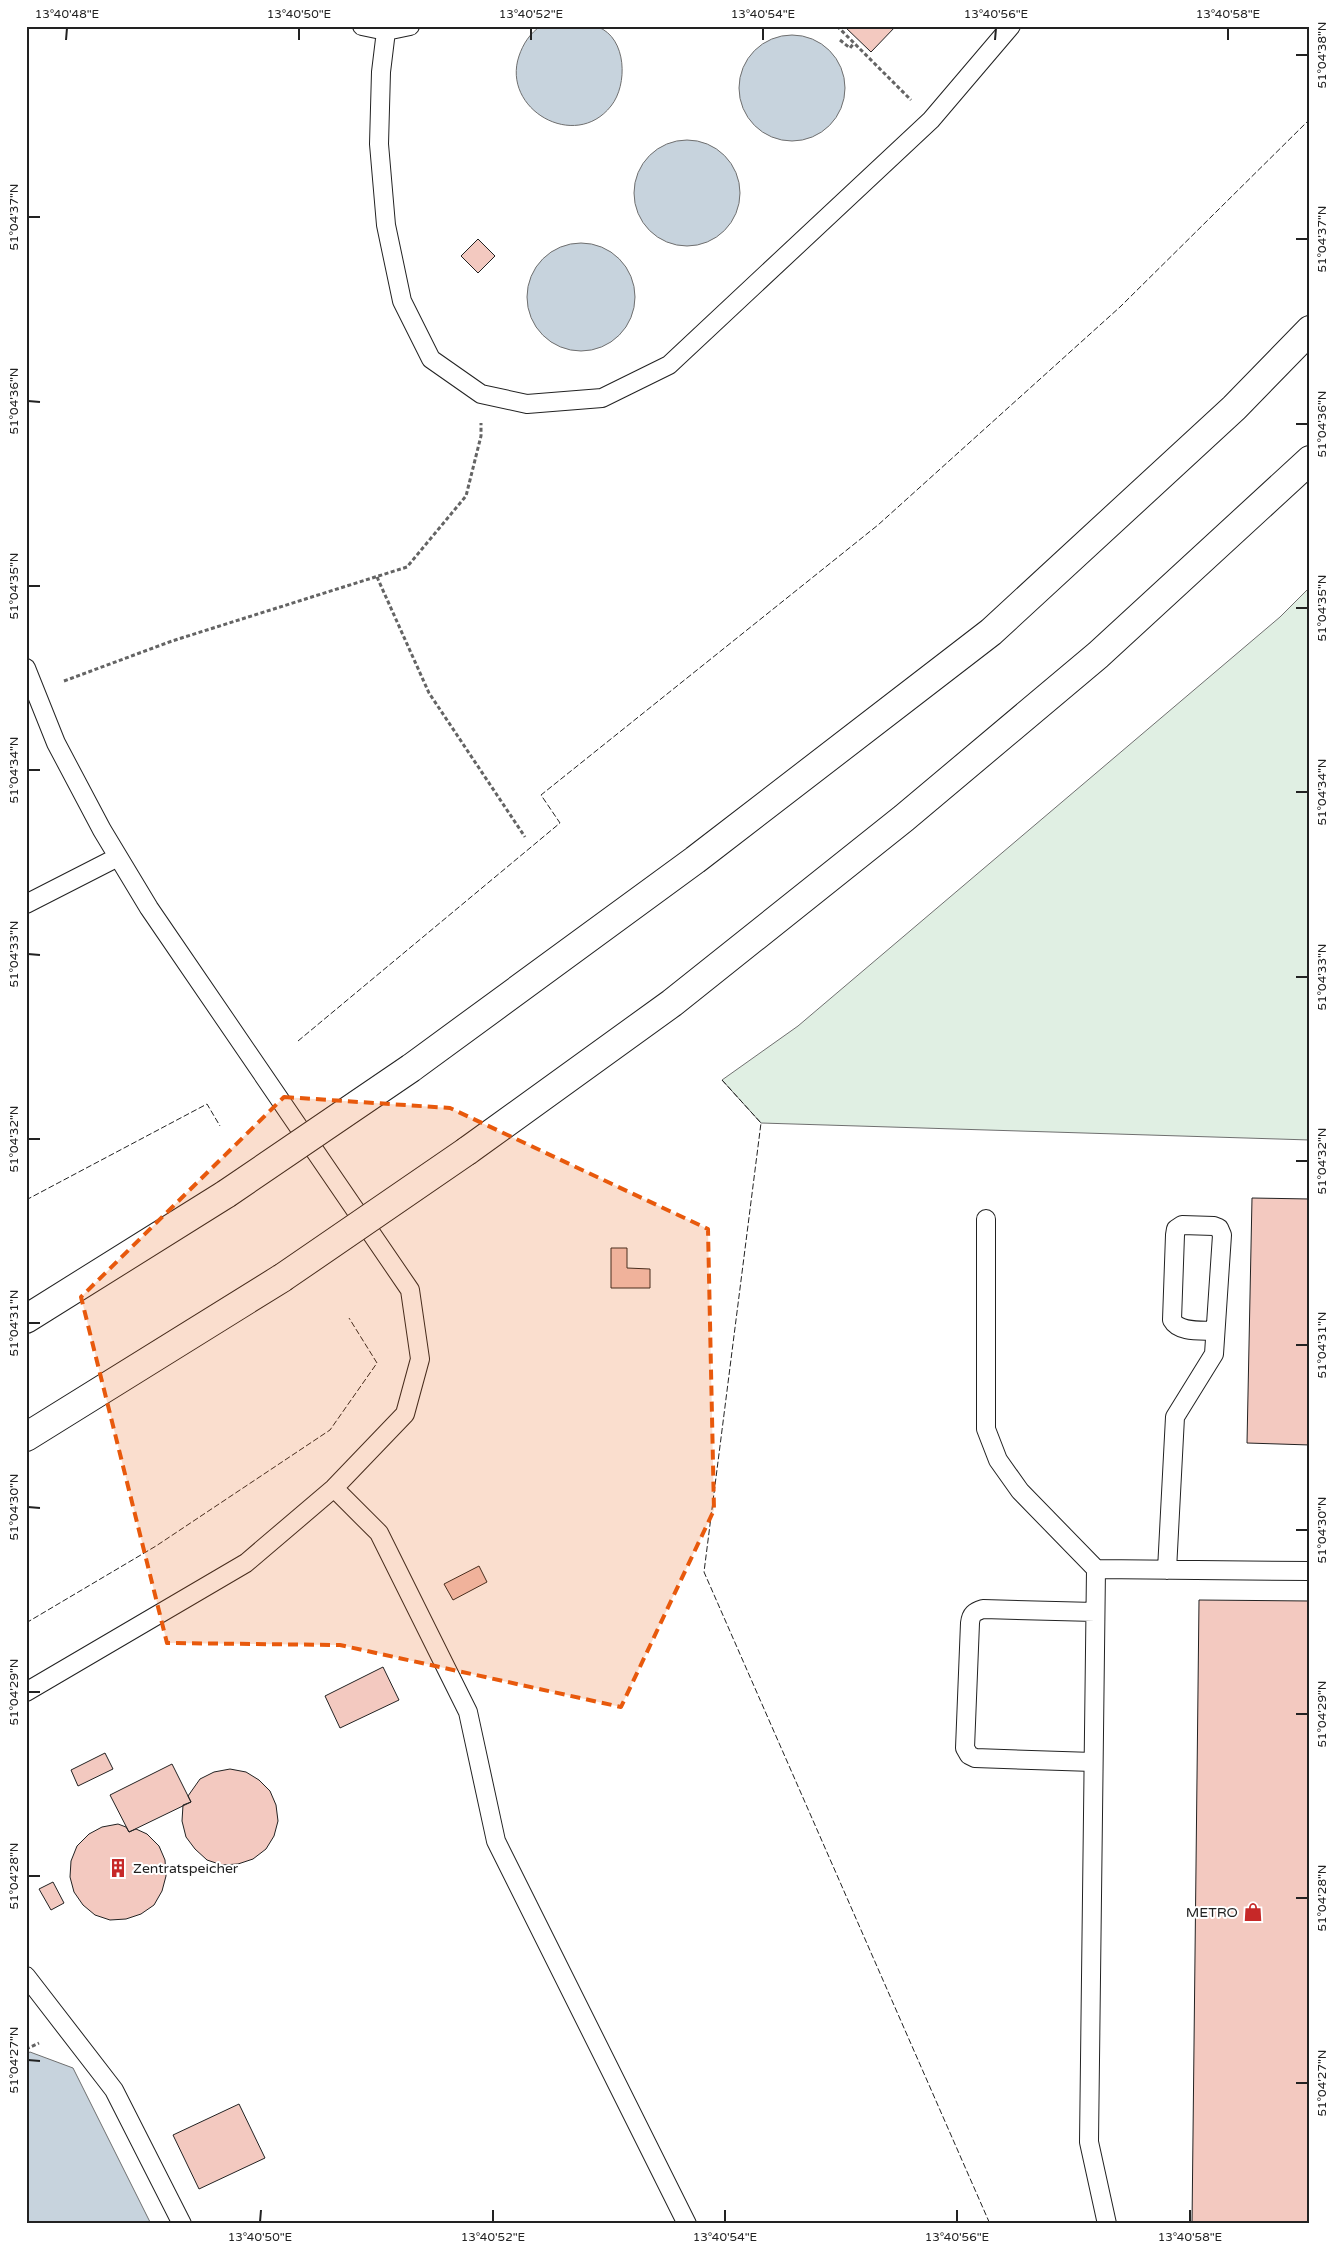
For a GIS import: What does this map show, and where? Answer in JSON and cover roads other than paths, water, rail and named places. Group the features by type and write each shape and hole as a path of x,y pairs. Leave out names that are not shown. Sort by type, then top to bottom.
{"highway":[{"path":"26,1320 226,1194 411,1068 695,860 991,632 1234,408 1310,330"},
{"path":"26,1437 282,1278 468,1152 672,1003 904,818 1098,655 1310,460"}],"lane":[{"path":"362,26 386,31 410,26"},
{"path":"386,31 381,72 379,144 386,225 402,301 431,359 481,394 527,404 602,398 669,365 931,120 1011,26"},
{"path":"26,668 56,743 118,857 149,908 410,1290 420,1359 405,1414 334,1488 246,1563 26,1692"},
{"path":"26,904 118,857"},
{"path":"986,1219 986,1429 998,1460 1020,1491 1096,1568 1310,1571"},
{"path":"1167,1570 1175,1417 1214,1354 1222,1235 1219,1228 1214,1226 1182,1225 1176,1229 1175,1236 1172,1320 1175,1326 1181,1328 1215,1331"},
{"path":"334,1488 379,1534 468,1712 496,1841 686,2224"},
{"path":"1096,1568 1089,2142 1107,2224"},
{"path":"1093,1762 975,1758 969,1755 966,1748 971,1616 983,1609 1095,1612"},
{"path":"26,1976 114,2090 182,2224"}],"place":[{"name":"Zentratspeicher","path":"118,1868"},
{"name":"METRO","path":"1253,1912"}]}
